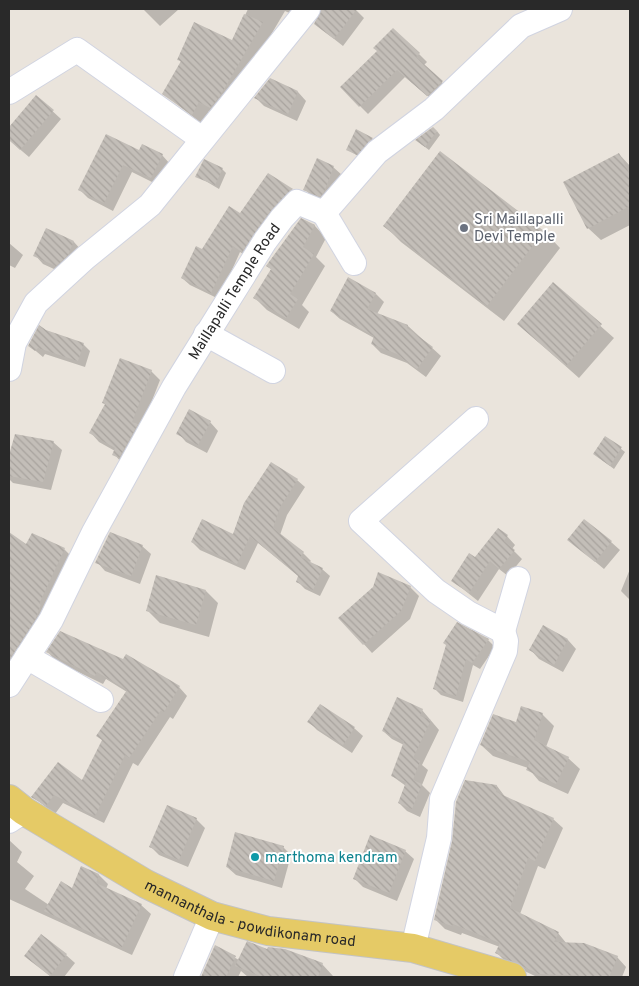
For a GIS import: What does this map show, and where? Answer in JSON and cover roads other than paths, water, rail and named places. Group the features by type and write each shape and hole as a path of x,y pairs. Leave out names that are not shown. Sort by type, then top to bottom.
{"main road":[{"name":"mannanthala - powdikonam road","path":"14,811 146,884 212,916 268,931 413,948 506,976"}],"street":[{"path":"9,369 14,343 36,302 84,258 150,205 308,9"},
{"path":"354,263 324,213 377,152 434,109 521,26 560,9"},
{"path":"9,92 77,50 202,140"},
{"name":"Maillapalli Temple Road","path":"9,685 51,620 94,532 163,404 206,334 282,218 297,202 324,213"},
{"path":"206,334 273,371"},
{"path":"476,419 361,520 436,591 468,613 503,631"},
{"path":"413,948 439,838 442,799 505,651 506,641 503,631 518,579"},
{"path":"27,657 100,700"},
{"path":"186,977 212,916"}],"place":[{"name":"Sri Maillapalli Devi Temple","path":"464,228"},
{"name":"marthoma kendram","path":"255,857"}]}
